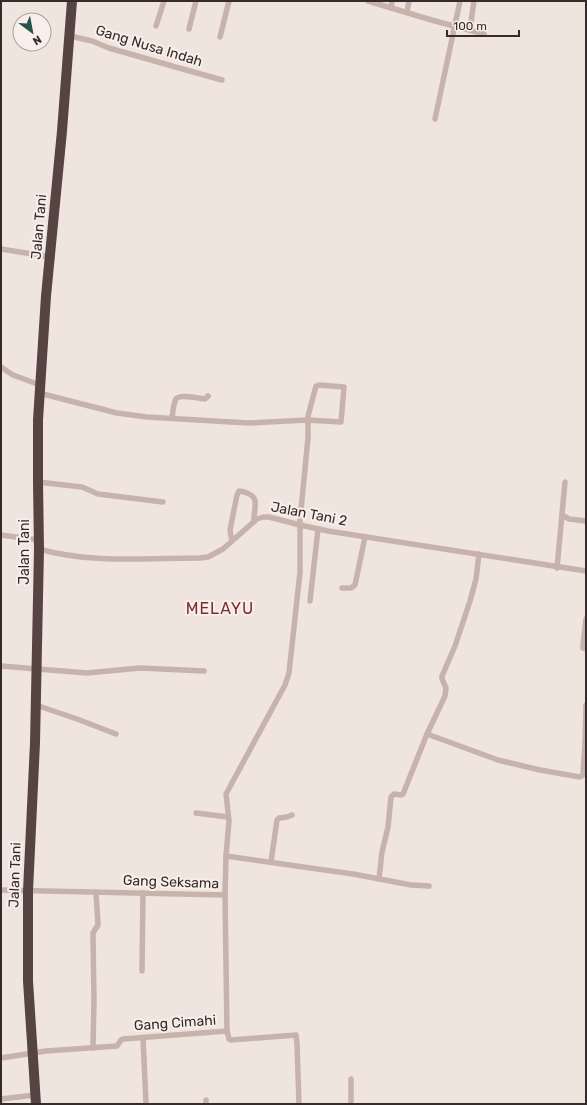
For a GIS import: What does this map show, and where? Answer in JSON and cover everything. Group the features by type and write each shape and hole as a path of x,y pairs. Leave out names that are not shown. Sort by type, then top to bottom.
{"highway":[{"name":"Jalan Tani","path":"36,1100 28,981 28,891 36,705 40,389 46,296 72,1"}],"street":[{"path":"156,26 164,1"},
{"path":"190,28 196,1"},
{"path":"220,37 229,1"},
{"path":"369,1 484,34"},
{"path":"391,8 392,1"},
{"path":"407,12 409,1"},
{"path":"435,119 460,1"},
{"path":"470,29 474,1"},
{"name":"Gang Nusa Indah","path":"70,36 92,41 109,48 222,80"},
{"path":"1,249 50,257"},
{"path":"1,367 40,389 116,413 250,423 307,420 341,422 344,387 316,386 307,420 308,438 300,525 300,572 289,673 285,685 226,794 228,817 225,895"},
{"path":"172,418 177,398 180,396 205,399 208,396"},
{"path":"38,482 77,486 98,494 163,502"},
{"path":"557,568 565,482"},
{"path":"232,541 230,530 239,491 252,495 254,498 254,521"},
{"path":"562,515 569,519 586,521"},
{"name":"Jalan Tani 2","path":"1,536 39,544 69,556 131,560 200,558 215,554 258,518 269,517 318,529 479,554 557,568 586,571"},
{"path":"310,601 318,529"},
{"path":"342,588 351,588 355,585 365,537"},
{"path":"379,879 382,852 388,827 391,797 394,794 403,794 446,691 446,685 442,679 442,676 455,646 470,601 476,579 479,554"},
{"path":"586,619 583,645 583,648 586,649"},
{"path":"1,666 87,673 140,668 204,671"},
{"path":"36,705 77,718 116,734"},
{"path":"427,734 498,760 540,770 580,777 583,775 586,705"},
{"path":"196,813 228,817"},
{"path":"271,862 277,820 279,818 287,818 292,815"},
{"path":"226,856 353,874 411,885 429,886"},
{"name":"Gang Seksama","path":"1,890 225,895 227,1032"},
{"path":"93,1048 93,933 98,925 96,892"},
{"path":"142,971 143,893"},
{"name":"Gang Cimahi","path":"1,1058 32,1053 117,1046 119,1041 123,1039 181,1034 227,1032 229,1039 231,1040 296,1034 299,1104"},
{"path":"143,1038 146,1104"},
{"path":"351,1079 351,1104"},
{"path":"1,1099 36,1100"}],"district":[{"name":"MELAYU","path":"220,608"}]}
